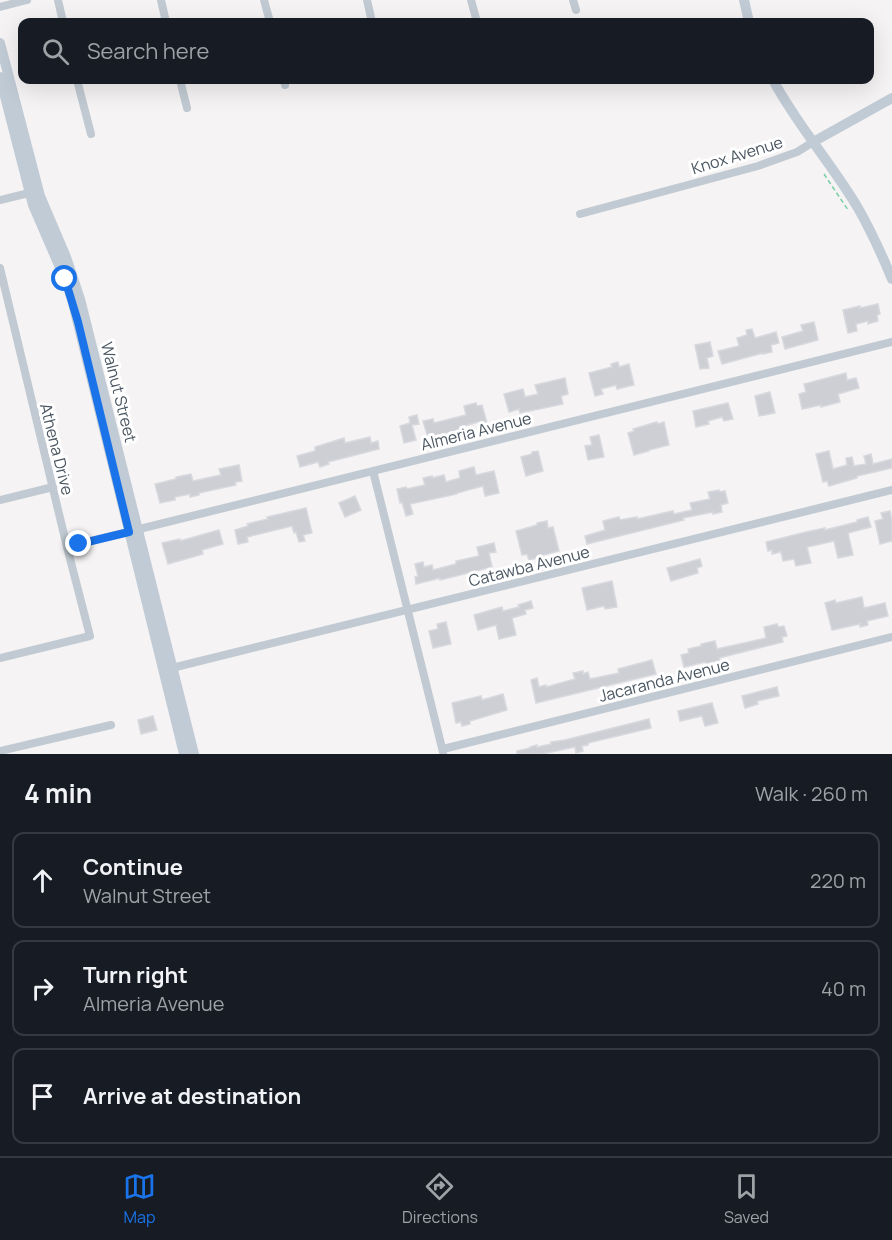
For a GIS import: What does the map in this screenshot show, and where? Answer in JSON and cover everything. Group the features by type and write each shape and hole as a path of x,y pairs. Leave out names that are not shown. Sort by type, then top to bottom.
{"street":[{"path":"0,7 27,0"},
{"path":"58,0 62,18"},
{"path":"160,0 165,18"},
{"path":"264,0 269,18"},
{"path":"367,0 371,18"},
{"path":"471,0 476,18"},
{"path":"573,0 576,10"},
{"path":"744,0 748,18"},
{"name":"Walnut Street","path":"0,43 40,196 66,257 80,299 184,754"},
{"name":"Walnut Street","path":"0,77 29,193 72,298 194,754"},
{"path":"78,84 91,134"},
{"path":"181,84 187,108"},
{"path":"775,84 857,207 877,244 892,279"},
{"name":"Knox Avenue","path":"580,214 758,166 797,152 892,98"},
{"path":"0,200 29,193"},
{"name":"Athena Drive","path":"0,268 90,636 0,658"},
{"name":"Almeria Avenue","path":"67,547 892,342"},
{"path":"373,471 443,752"},
{"path":"0,500 52,487"},
{"name":"Catawba Avenue","path":"172,668 892,490"},
{"name":"Jacaranda Avenue","path":"443,752 892,637"},
{"path":"0,751 111,725"}],"path":[{"path":"820,169 848,212"}],"building":[{"path":"878,304 880,314 877,315 878,321 856,324 857,331 848,333 843,310"},
{"path":"814,322 818,340 785,349 782,337 803,331 801,325"},
{"path":"752,329 755,338 776,332 779,343 771,345 772,352 722,364 718,351 739,346 737,338 747,335 746,330"},
{"path":"710,342 713,356 707,358 709,368 700,369 695,345"},
{"path":"618,362 619,367 629,364 634,385 617,389 616,385 601,389 603,394 595,396 589,373 612,367 611,364"},
{"path":"846,373 847,380 856,378 859,388 838,394 840,402 802,409 799,394 806,392 804,384"},
{"path":"565,378 568,394 561,396 563,404 520,413 519,409 509,412 504,394 523,389 525,397 538,394 535,385"},
{"path":"770,392 775,413 759,416 755,396"},
{"path":"476,403 477,406 482,405 487,423 479,425 478,422 428,438 423,421 433,419 434,423 466,415 464,406"},
{"path":"728,403 733,419 724,421 722,417 708,421 709,424 696,427 693,411"},
{"path":"417,415 419,424 412,425 416,440 404,443 400,426 410,423 409,417"},
{"path":"657,422 658,424 664,422 669,445 634,455 628,433 634,431 633,429"},
{"path":"599,435 604,457 588,460 585,446 592,445 590,437"},
{"path":"370,437 371,443 378,441 379,449 328,462 329,464 320,467 318,462 300,467 297,456 315,451 315,447 344,438 345,443"},
{"path":"538,451 543,471 526,476 521,457"},
{"path":"829,451 833,469 847,465 846,458 852,457 854,466 866,464 864,456 871,454 873,464 892,459 892,468 857,476 857,478 829,486 827,481 823,482 816,454"},
{"path":"239,465 242,481 235,482 236,485 190,497 190,494 175,497 175,500 160,503 155,484 191,474 193,481 221,475 219,469"},
{"path":"474,467 476,475 494,471 499,493 485,496 483,486 410,504 413,514 406,516 397,489 425,485 423,478 432,476 432,478 444,475 446,482 460,478 459,471"},
{"path":"719,490 720,492 725,491 728,503 721,505 722,512 683,518 684,520 587,544 585,536 605,530 603,521 619,517 620,520 637,517 637,519 673,511 674,514 692,510 690,503 710,499 708,492"},
{"path":"355,496 361,510 345,517 339,503"},
{"path":"306,508 312,533 303,535 305,541 299,542 292,526 247,537 248,542 238,544 235,530 248,526 247,524 268,519 267,517"},
{"path":"890,511 892,541 880,544 875,521 883,519 881,513"},
{"path":"868,517 871,527 848,533 853,555 838,558 834,541 807,547 811,563 796,566 794,559 783,561 781,552 772,554 772,550 768,551 766,542 825,528 825,530"},
{"path":"547,521 548,528 553,527 559,551 529,560 527,554 522,555 516,531"},
{"path":"219,530 223,544 202,550 203,554 168,564 162,543 180,539 180,541"},
{"path":"494,543 496,552 489,553 492,567 416,584 415,577 418,576 415,564 423,562 424,567 432,565 433,570 456,564 456,561 479,556 477,547"},
{"path":"700,559 702,566 697,568 698,573 671,581 667,568"},
{"path":"612,581 617,607 605,609 604,606 587,610 582,588"},
{"path":"862,597 864,608 885,603 888,616 867,621 868,625 860,627 860,624 832,630 825,603"},
{"path":"531,601 533,608 525,610 526,614 512,618 516,635 499,639 496,625 478,630 474,615 502,607 503,611"},
{"path":"446,622 451,644 433,648 429,631 438,629 437,624"},
{"path":"777,624 778,627 784,626 787,636 782,637 783,642 719,658 720,660 706,664 705,662 684,667 681,655 689,653 688,649 715,641 717,649 766,638 764,627"},
{"path":"652,660 656,674 536,703 531,680 537,678 539,687 546,685 546,687 575,679 573,673 588,672 590,679 619,673 618,669"},
{"path":"777,687 779,696 757,701 758,704 745,708 742,696"},
{"path":"503,694 507,710 470,721 470,724 462,726 461,722 456,723 452,703 481,696 482,700"},
{"path":"712,703 718,723 705,726 702,716 680,721 678,711"},
{"path":"153,716 157,730 141,734 138,720"},
{"path":"649,719 651,728 588,743 582,746 583,751 576,753 575,747 542,754 517,754 517,751 537,745 537,747 551,744 551,742"}],"route":[{"path":"65,279 72,298 129,532 79,544"}]}
